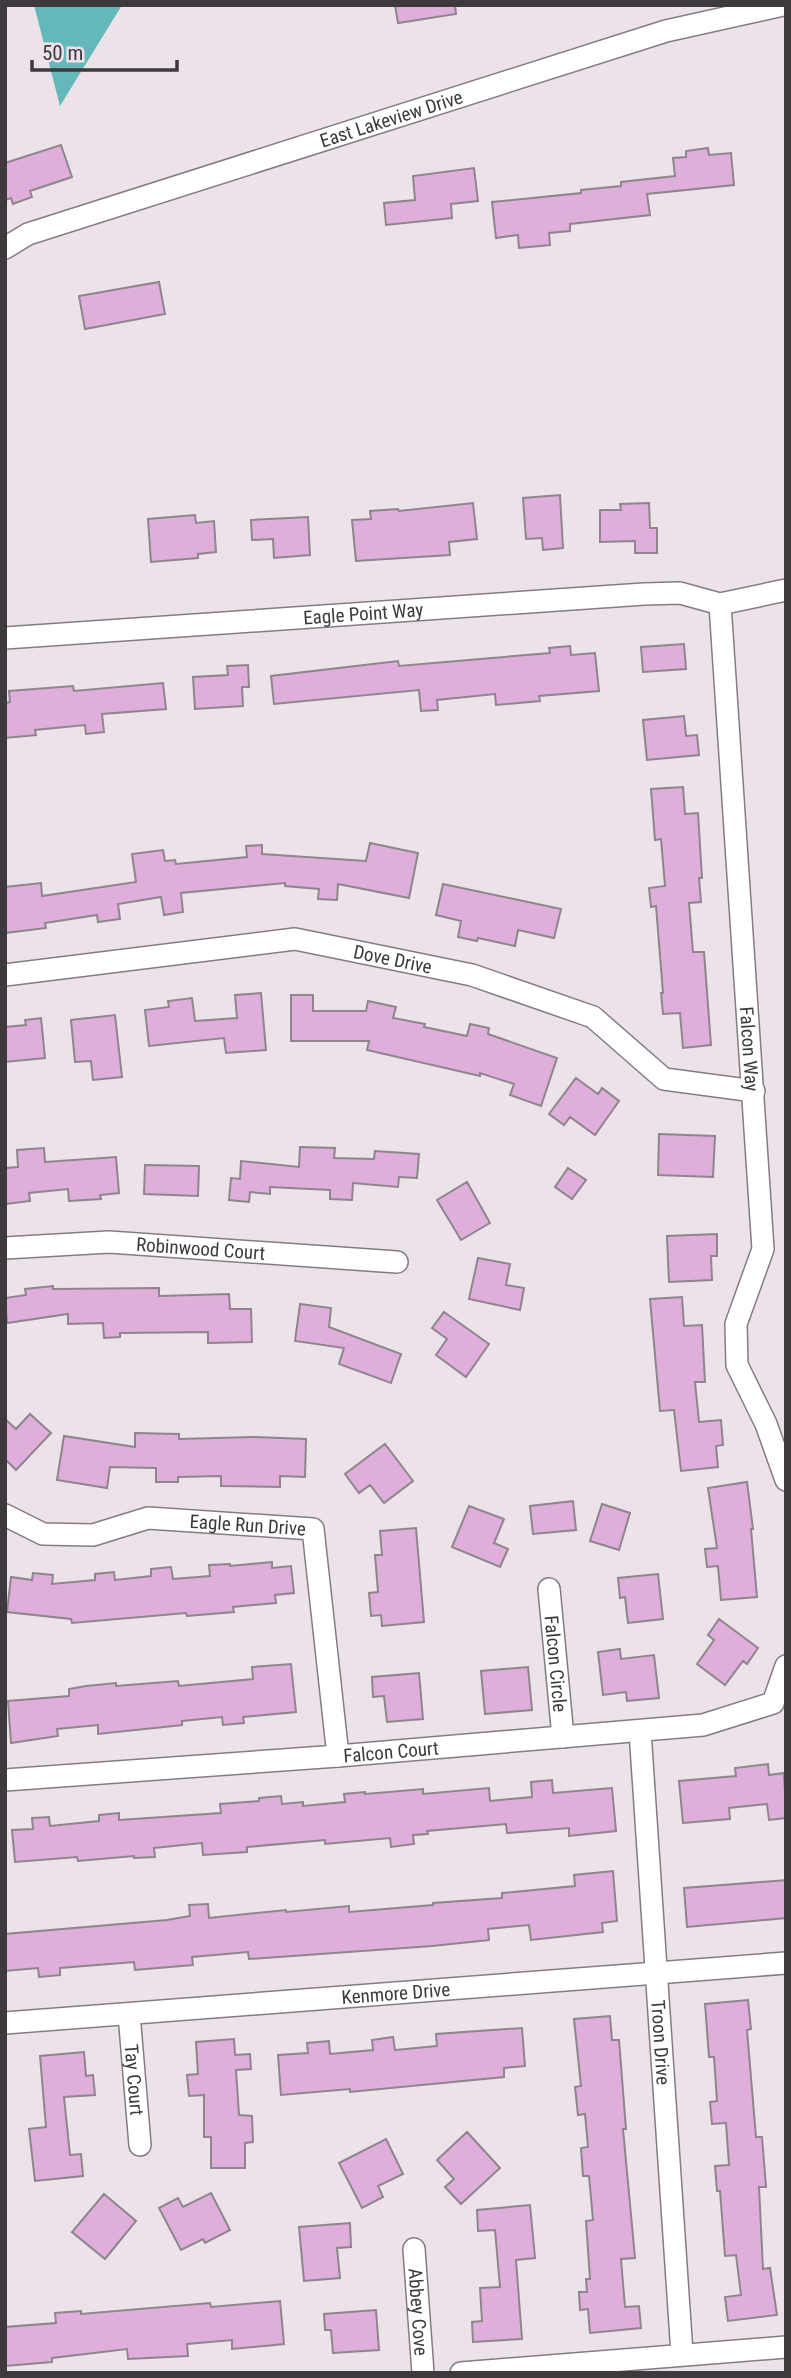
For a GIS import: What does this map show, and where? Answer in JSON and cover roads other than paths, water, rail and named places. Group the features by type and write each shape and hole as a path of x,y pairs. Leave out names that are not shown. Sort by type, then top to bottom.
{"street":[{"name":"East Lakeview Drive","path":"5,248 28,234 666,31 783,5"},
{"path":"720,604 786,590"},
{"name":"Eagle Point Way","path":"5,638 644,594 680,593 720,604"},
{"name":"Falcon Way","path":"720,604 763,1249 736,1324 737,1365 766,1424 786,1480"},
{"name":"Dove Drive","path":"5,975 295,939 472,975 593,1017 664,1079 754,1091"},
{"name":"Robinwood Court","path":"5,1248 109,1242 397,1262"},
{"name":"Eagle Run Drive","path":"5,1515 43,1535 93,1535 148,1518 313,1529 338,1756"},
{"name":"Falcon Circle","path":"549,1589 563,1737"},
{"name":"Falcon Court","path":"5,1780 704,1726 773,1703 786,1666"},
{"name":"Troon Drive","path":"640,1731 682,2354"},
{"name":"Kenmore Drive","path":"5,2023 786,1963"},
{"name":"Tay Court","path":"129,2014 141,2145"},
{"name":"Abbey Cove","path":"414,2249 423,2373"},
{"path":"461,2373 786,2347"}],"water":[{"path":"34,5 122,5 60,106"}]}
